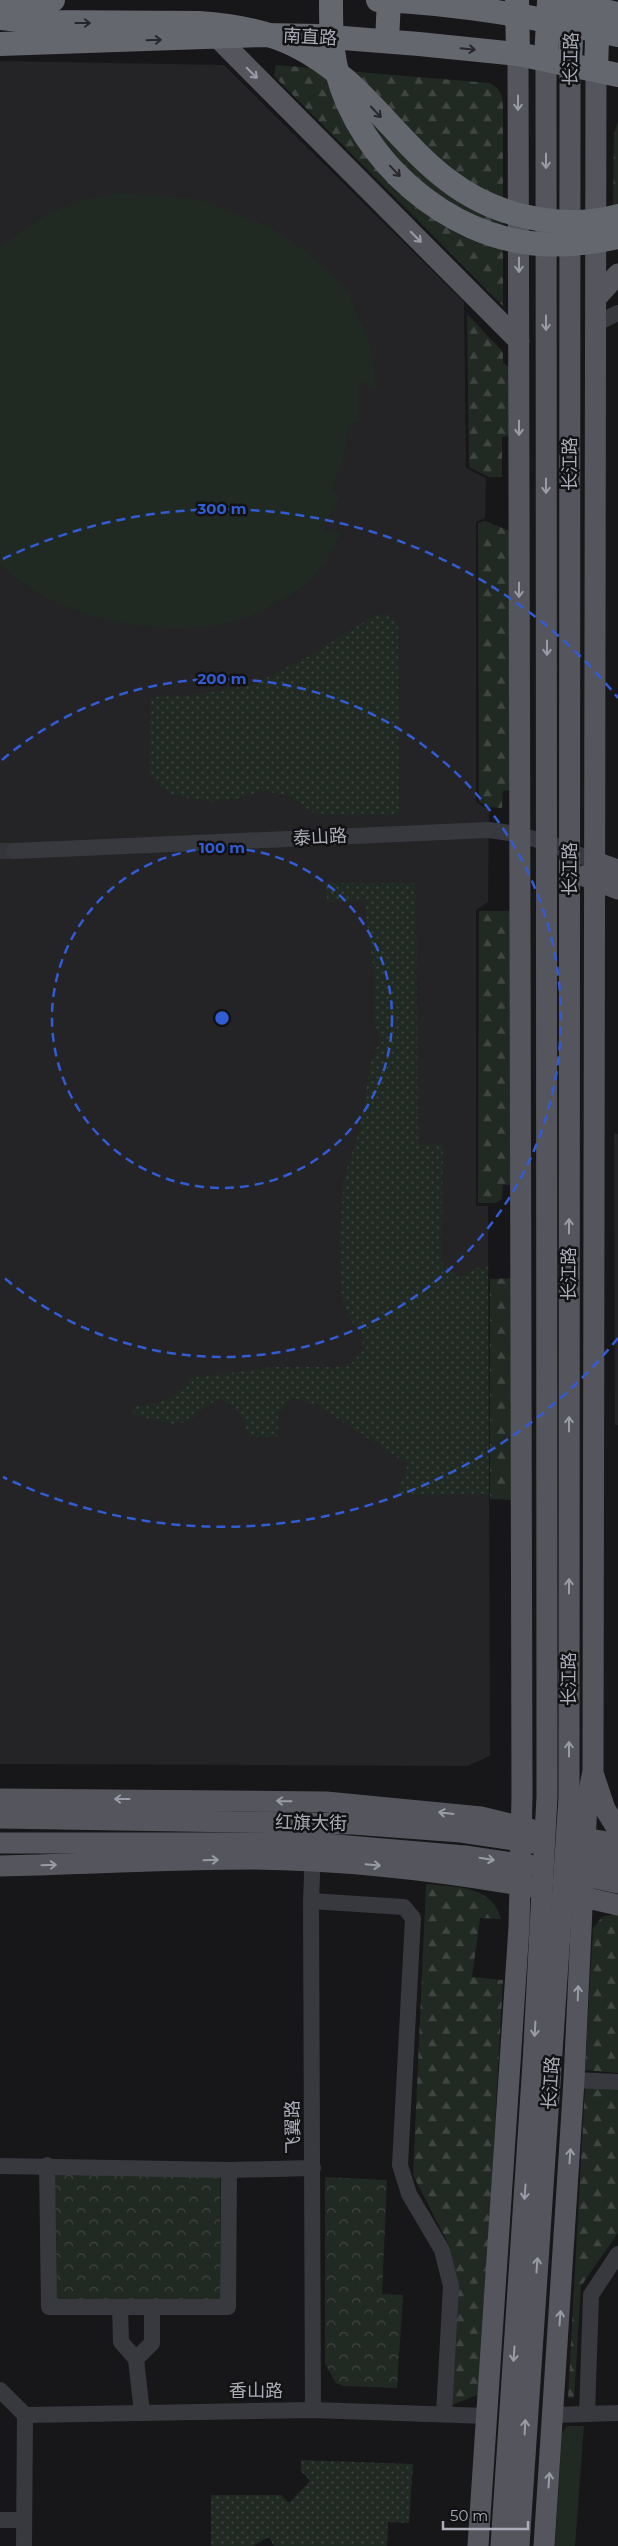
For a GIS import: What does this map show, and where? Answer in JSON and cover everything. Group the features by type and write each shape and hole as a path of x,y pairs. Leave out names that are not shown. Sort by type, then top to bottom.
{"highway":[{"path":"0,0 53,0"},
{"path":"331,0 331,31 335,63 351,108 376,151 423,198 454,218 484,232 509,239 537,244 562,245 618,237"},
{"path":"378,0 408,1 487,10 618,35"},
{"path":"387,41 389,0"},
{"path":"517,0 518,54"},
{"name":"长江路","path":"546,59 549,0"},
{"path":"556,0 618,14"},
{"name":"长江路","path":"570,64 572,0"},
{"path":"598,0 607,72"},
{"path":"0,18 36,22 199,22 222,24 258,32 294,45 326,66 363,98 420,159 468,195 503,211 547,221 590,222 618,216"},
{"path":"0,24 76,43"},
{"name":"南直路","path":"0,44 76,43 263,35 387,41 518,54 607,72"}],"main road":[{"path":"218,38 519,340"},
{"path":"478,2546 519,1927 521,1833 522,1759 512,859 519,834 518,54"},
{"name":"长江路","path":"519,2546 560,1858 547,864 546,59"},
{"name":"长江路","path":"501,2546 560,1858 569,1798 570,64"},
{"path":"544,2546 554,2415 584,1886 560,1858 587,1801 593,1771 597,323 607,72"},
{"path":"598,296 618,274"},
{"name":"泰山路","path":"512,859 547,864 570,861 596,871 618,889"},
{"name":"泰山路","path":"596,871 618,870"},
{"path":"481,1817 495,1814 512,1799 518,1783 522,1759"},
{"path":"593,1771 605,1809 618,1830"},
{"name":"红旗大街","path":"0,1799 326,1802 481,1817 521,1833 560,1858 584,1886 618,1905"},
{"name":"红旗大街","path":"0,1818 353,1824 461,1832 521,1833"},
{"name":"红旗大街","path":"0,1843 313,1852 425,1851 520,1875"},
{"name":"红旗大街","path":"0,1866 252,1859 313,1852 478,1879 520,1875 560,1858 618,1844"},
{"name":"红旗大街","path":"560,1858 618,1863"},
{"path":"478,1879 494,1887 510,1902 519,1927"},
{"name":"红旗大街","path":"584,1886 618,1883"},
{"path":"580,1948 590,1918 599,1909 618,1905"}],"street":[{"path":"597,323 618,313"},
{"name":"泰山路","path":"14,850 488,830 519,834 547,841 570,861"},
{"name":"飞翼路","path":"313,1852 311,1901 313,2410"},
{"path":"311,1901 404,1907 413,1918 400,2165 409,2194 442,2250 451,2286 444,2414"},
{"path":"574,2080 618,2082"},
{"path":"0,2166 47,2165 229,2170 313,2168"},
{"path":"47,2165 49,2307 228,2307 229,2170"},
{"path":"587,2414 591,2295 618,2254"},
{"path":"120,2307 121,2342 136,2359 142,2413"},
{"path":"136,2359 152,2343 152,2307"},
{"path":"0,2390 25,2415 24,2546"},
{"name":"香山路","path":"25,2415 313,2410 487,2416"},
{"path":"554,2415 618,2413"},
{"path":"0,2520 24,2520"}],"shaded area":[{"path":"0,61 224,65 464,302 466,468 486,478 485,518 476,522 476,802 489,810 488,902 476,910 476,1206 488,1206 490,1756 467,1766 0,1764"},
{"path":"614,1133 618,1134 618,1425 615,1425"}],"green space":[{"path":"276,65 489,83 497,88 503,101 503,306 274,76"},
{"path":"618,121 618,206 613,207 614,135"},
{"path":"124,193 197,199 269,226 307,252 347,290 371,346 377,390 359,381 359,422 349,424 344,459 331,492 340,495 322,532 342,532 321,567 306,584 261,611 230,622 202,627 172,628 140,626 108,620 76,611 47,598 21,582 0,563 0,247 44,216 80,200"},
{"path":"467,314 503,352 503,363 511,368 510,435 502,437 502,477 489,477 469,467"},
{"path":"485,521 513,532 511,790 503,791 502,808 490,807 479,802 478,523"},
{"path":"377,614 388,614 398,625 399,815 317,815 287,795 262,791 235,799 212,802 172,795 159,786 149,770 151,697 196,695 255,684 309,656"},
{"path":"324,883 416,883 418,1144 443,1144 441,1262 453,1273 461,1276 477,1268 488,1267 489,1494 396,1495 408,1464 318,1406 293,1398 278,1416 278,1437 249,1437 245,1424 239,1414 231,1405 219,1399 205,1407 191,1421 172,1424 133,1415 134,1406 166,1400 191,1378 273,1367 341,1367 352,1363 363,1350 362,1332 350,1320 342,1298 339,1247 344,1178 359,1132 371,1062 378,1046 379,1037 374,1021 374,973 364,901 328,902"},
{"path":"479,911 514,911 511,1185 503,1185 502,1199 496,1203 478,1203"},
{"path":"513,1278 512,1500 490,1499 490,1279"},
{"path":"426,1884 460,1887 481,1894 497,1908 501,1919 480,1918 472,1977 503,1980 480,2394 452,2405 458,2286 450,2247 413,2175"},
{"path":"618,1915 618,2073 585,2070 593,1928 602,1917"},
{"path":"585,2088 618,2090 618,2233 581,2286 574,2398 568,2398"},
{"path":"53,2174 220,2174 220,2300 53,2299"},
{"path":"325,2177 387,2180 382,2294 403,2295 397,2388 344,2386 336,2383 325,2364"},
{"path":"567,2426 584,2426 575,2546 555,2546 562,2433"},
{"path":"301,2460 413,2464 409,2523 388,2522 387,2546 274,2546 269,2537 253,2546 211,2546 211,2495 281,2495 289,2503 310,2481 301,2471"}],"tunnel":[{"path":"0,851 15,851"}]}
